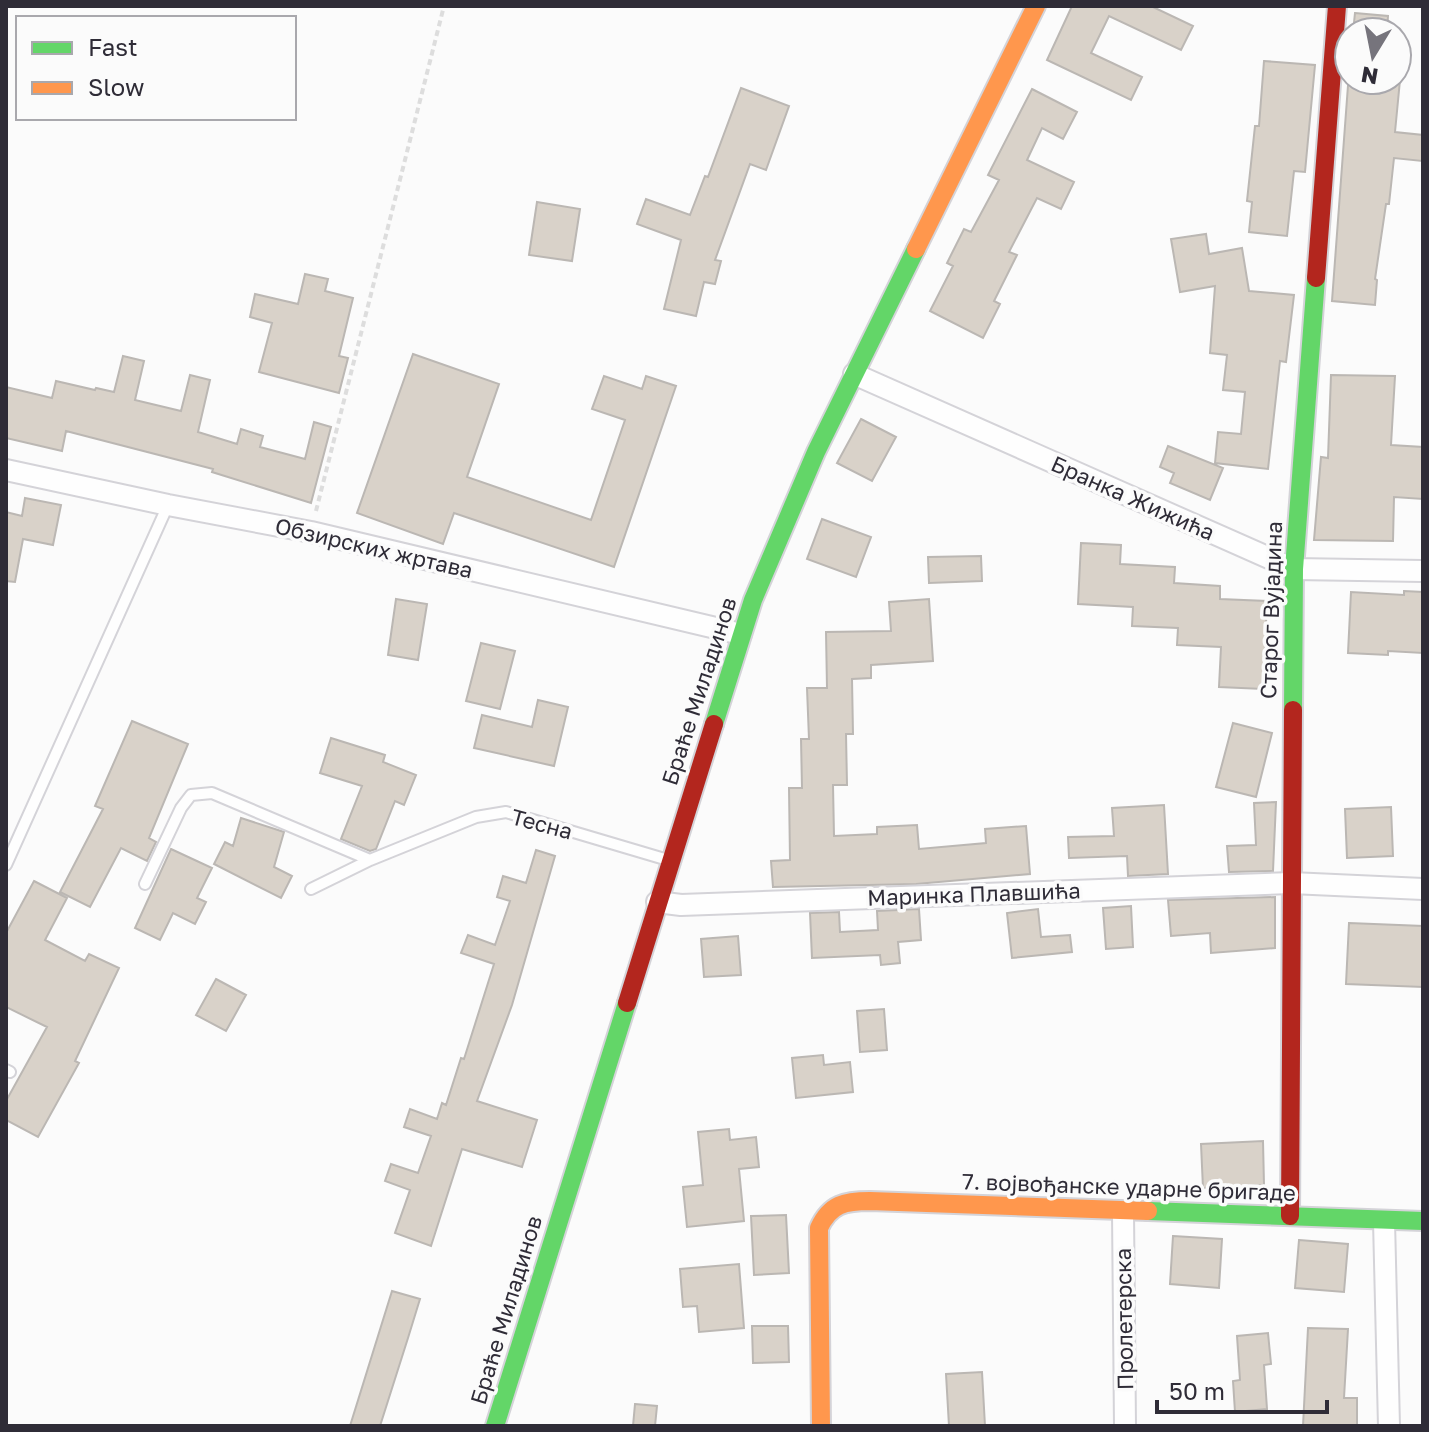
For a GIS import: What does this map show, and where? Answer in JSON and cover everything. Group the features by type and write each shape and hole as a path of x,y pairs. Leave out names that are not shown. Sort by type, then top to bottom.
{"street":[{"name":"Браће Миладинов","path":"495,1426 741,634 791,508 1036,6"},
{"name":"Старог Вујадина","path":"1290,1216 1294,569 1337,6"},
{"name":"Бранка Жижића","path":"854,374 1294,569 1423,571"},
{"name":"Обзирских жртава","path":"6,470 311,532 741,634"},
{"name":"Маринка Плавшића","path":"657,902 681,905 1291,883 1423,889"},
{"name":"7. војвођанске ударне бригаде","path":"821,1426 819,1228 824,1213 834,1206 870,1201 1423,1221"},
{"name":"Пролетерска","path":"1123,1212 1125,1426"},
{"path":"1384,1221 1389,1426"}],"lane":[{"path":"6,865 168,505"},
{"path":"145,884 191,795 212,793 370,860"},
{"name":"Тесна","path":"311,889 370,860 476,817 506,812 670,861"}],"path":[{"path":"311,532 444,6"}],"building":[{"path":"1072,6 1151,6 1193,26 1181,50 1109,16 1091,53 1142,77 1131,100 1047,60"},
{"path":"1355,13 1388,16 1355,16"},
{"path":"1264,61 1315,65 1305,172 1294,171 1287,236 1249,232 1252,202 1247,201 1255,126 1259,126"},
{"path":"741,88 789,106 766,170 750,164 715,260 721,261 715,284 704,282 696,316 664,309 681,240 637,224 646,199 690,215 705,176 708,177"},
{"path":"1032,89 1077,112 1063,139 1042,128 1027,160 1074,182 1061,209 1037,198 1009,252 1017,255 994,301 1000,304 983,338 930,311 953,266 947,263 964,229 971,232 999,180 988,175"},
{"path":"1347,96 1398,96 1395,132 1423,135 1422,161 1394,158 1375,279 1375,305 1332,301"},
{"path":"537,202 580,209 572,261 529,255"},
{"path":"1206,234 1209,254 1242,248 1249,291 1294,295 1286,362 1280,361 1268,469 1215,463 1218,432 1241,434 1245,392 1223,390 1227,355 1210,353 1215,286 1180,292 1171,239"},
{"path":"305,274 328,279 325,291 353,298 339,356 348,358 339,393 259,372 272,323 250,317 255,294 298,304"},
{"path":"413,354 499,384 467,477 591,520 625,420 592,409 604,376 642,389 646,376 676,386 614,567 454,513 443,544 357,513"},
{"path":"123,356 144,361 135,400 181,411 190,375 210,380 198,432 237,444 241,429 263,436 260,447 305,459 314,422 331,427 311,503 212,472 213,469 66,431 62,451 6,438 6,387 52,398 56,381 114,392"},
{"path":"1331,375 1395,376 1391,445 1423,447 1423,499 1394,497 1393,541 1314,540 1321,457 1328,458"},
{"path":"861,419 896,437 872,481 837,463"},
{"path":"1168,446 1223,468 1210,500 1170,483 1174,473 1160,467"},
{"path":"25,498 61,505 53,545 23,539 15,582 6,581 6,512 22,516"},
{"path":"822,519 871,537 856,577 807,559"},
{"path":"1081,543 1121,545 1120,564 1175,567 1174,583 1220,586 1220,599 1267,601 1263,689 1219,687 1221,647 1177,645 1178,628 1132,626 1133,607 1078,604"},
{"path":"981,556 982,581 929,583 928,557"},
{"path":"1404,591 1423,592 1423,653 1348,653 1351,592 1404,595"},
{"path":"396,599 427,604 418,660 388,655"},
{"path":"929,599 933,661 871,665 871,678 852,679 853,734 846,734 847,785 833,785 834,836 877,834 877,827 917,825 919,849 986,843 985,829 1026,826 1030,874 916,884 773,887 771,861 790,860 789,788 802,788 801,739 809,739 807,688 827,688 826,632 891,631 889,602"},
{"path":"481,643 515,651 500,709 466,701"},
{"path":"538,700 568,707 554,766 474,748 482,715 532,727"},
{"path":"132,721 188,744 149,838 156,842 147,861 121,848 90,907 60,892 103,809 95,806"},
{"path":"1233,723 1272,733 1256,797 1216,787"},
{"path":"331,738 385,755 383,762 416,775 404,805 395,801 376,849 370,851 341,839 362,786 320,773"},
{"path":"1276,802 1273,871 1229,872 1227,846 1256,845 1254,803"},
{"path":"1164,805 1168,874 1128,876 1127,856 1069,858 1068,837 1114,836 1112,808"},
{"path":"1391,807 1393,856 1347,858 1345,809"},
{"path":"241,818 284,832 274,867 292,876 281,898 214,864 225,842 233,846"},
{"path":"171,849 212,868 197,898 206,902 195,924 173,913 160,940 135,928"},
{"path":"536,850 555,856 512,1005 477,1101 537,1120 522,1167 462,1149 431,1246 395,1233 410,1190 385,1181 391,1164 418,1173 431,1136 404,1127 410,1109 437,1119 442,1103 446,1105 494,964 461,953 468,935 495,945 510,901 497,897 503,876 526,883"},
{"path":"34,881 67,898 45,940 85,961 89,954 119,968 75,1061 79,1063 38,1137 6,1120 6,1101 47,1027 6,1007 6,933"},
{"path":"1275,897 1275,948 1211,953 1210,933 1171,936 1168,900"},
{"path":"1131,906 1133,947 1106,949 1103,908"},
{"path":"919,909 921,940 898,942 900,963 881,965 880,955 812,958 810,913 839,912 840,932 878,930 877,911"},
{"path":"1038,909 1041,937 1070,935 1072,952 1012,958 1007,913"},
{"path":"1349,923 1423,926 1423,987 1346,984"},
{"path":"738,936 741,975 704,977 701,939"},
{"path":"216,979 246,995 226,1031 196,1015"},
{"path":"884,1009 887,1050 860,1052 857,1011"},
{"path":"823,1055 824,1065 850,1062 853,1092 796,1098 792,1058"},
{"path":"729,1129 730,1140 756,1137 759,1167 739,1169 744,1221 687,1227 683,1187 703,1185 698,1132"},
{"path":"1263,1141 1264,1185 1203,1188 1201,1144"},
{"path":"786,1215 789,1273 754,1275 751,1216"},
{"path":"1173,1236 1222,1239 1219,1288 1170,1284"},
{"path":"1299,1240 1348,1244 1344,1292 1295,1288"},
{"path":"739,1264 744,1328 699,1332 697,1306 683,1307 680,1269"},
{"path":"392,1291 420,1299 408,1338 380,1426 350,1426"},
{"path":"752,1326 788,1326 789,1362 753,1363"},
{"path":"1308,1328 1348,1329 1344,1398 1357,1398 1357,1426 1303,1426"},
{"path":"1268,1333 1271,1364 1264,1365 1267,1409 1235,1412 1233,1381 1240,1380 1237,1336"},
{"path":"982,1372 985,1426 949,1426 946,1374"},
{"path":"635,1404 657,1406 655,1426 633,1426"}],"traffic: fast":[{"path":"714,724 753,600 816,452 916,249"},
{"path":"1293,710 1294,569 1316,278"},
{"path":"495,1426 627,1003"},
{"path":"1148,1211 1423,1221"}],"traffic: slow":[{"path":"916,249 1036,6"},
{"path":"821,1426 819,1228 833,1209 846,1203 870,1201 1148,1211"}],"traffic: jam":[{"path":"1316,278 1337,6"},
{"path":"1290,1216 1293,710"},
{"path":"627,1003 714,724"}]}
